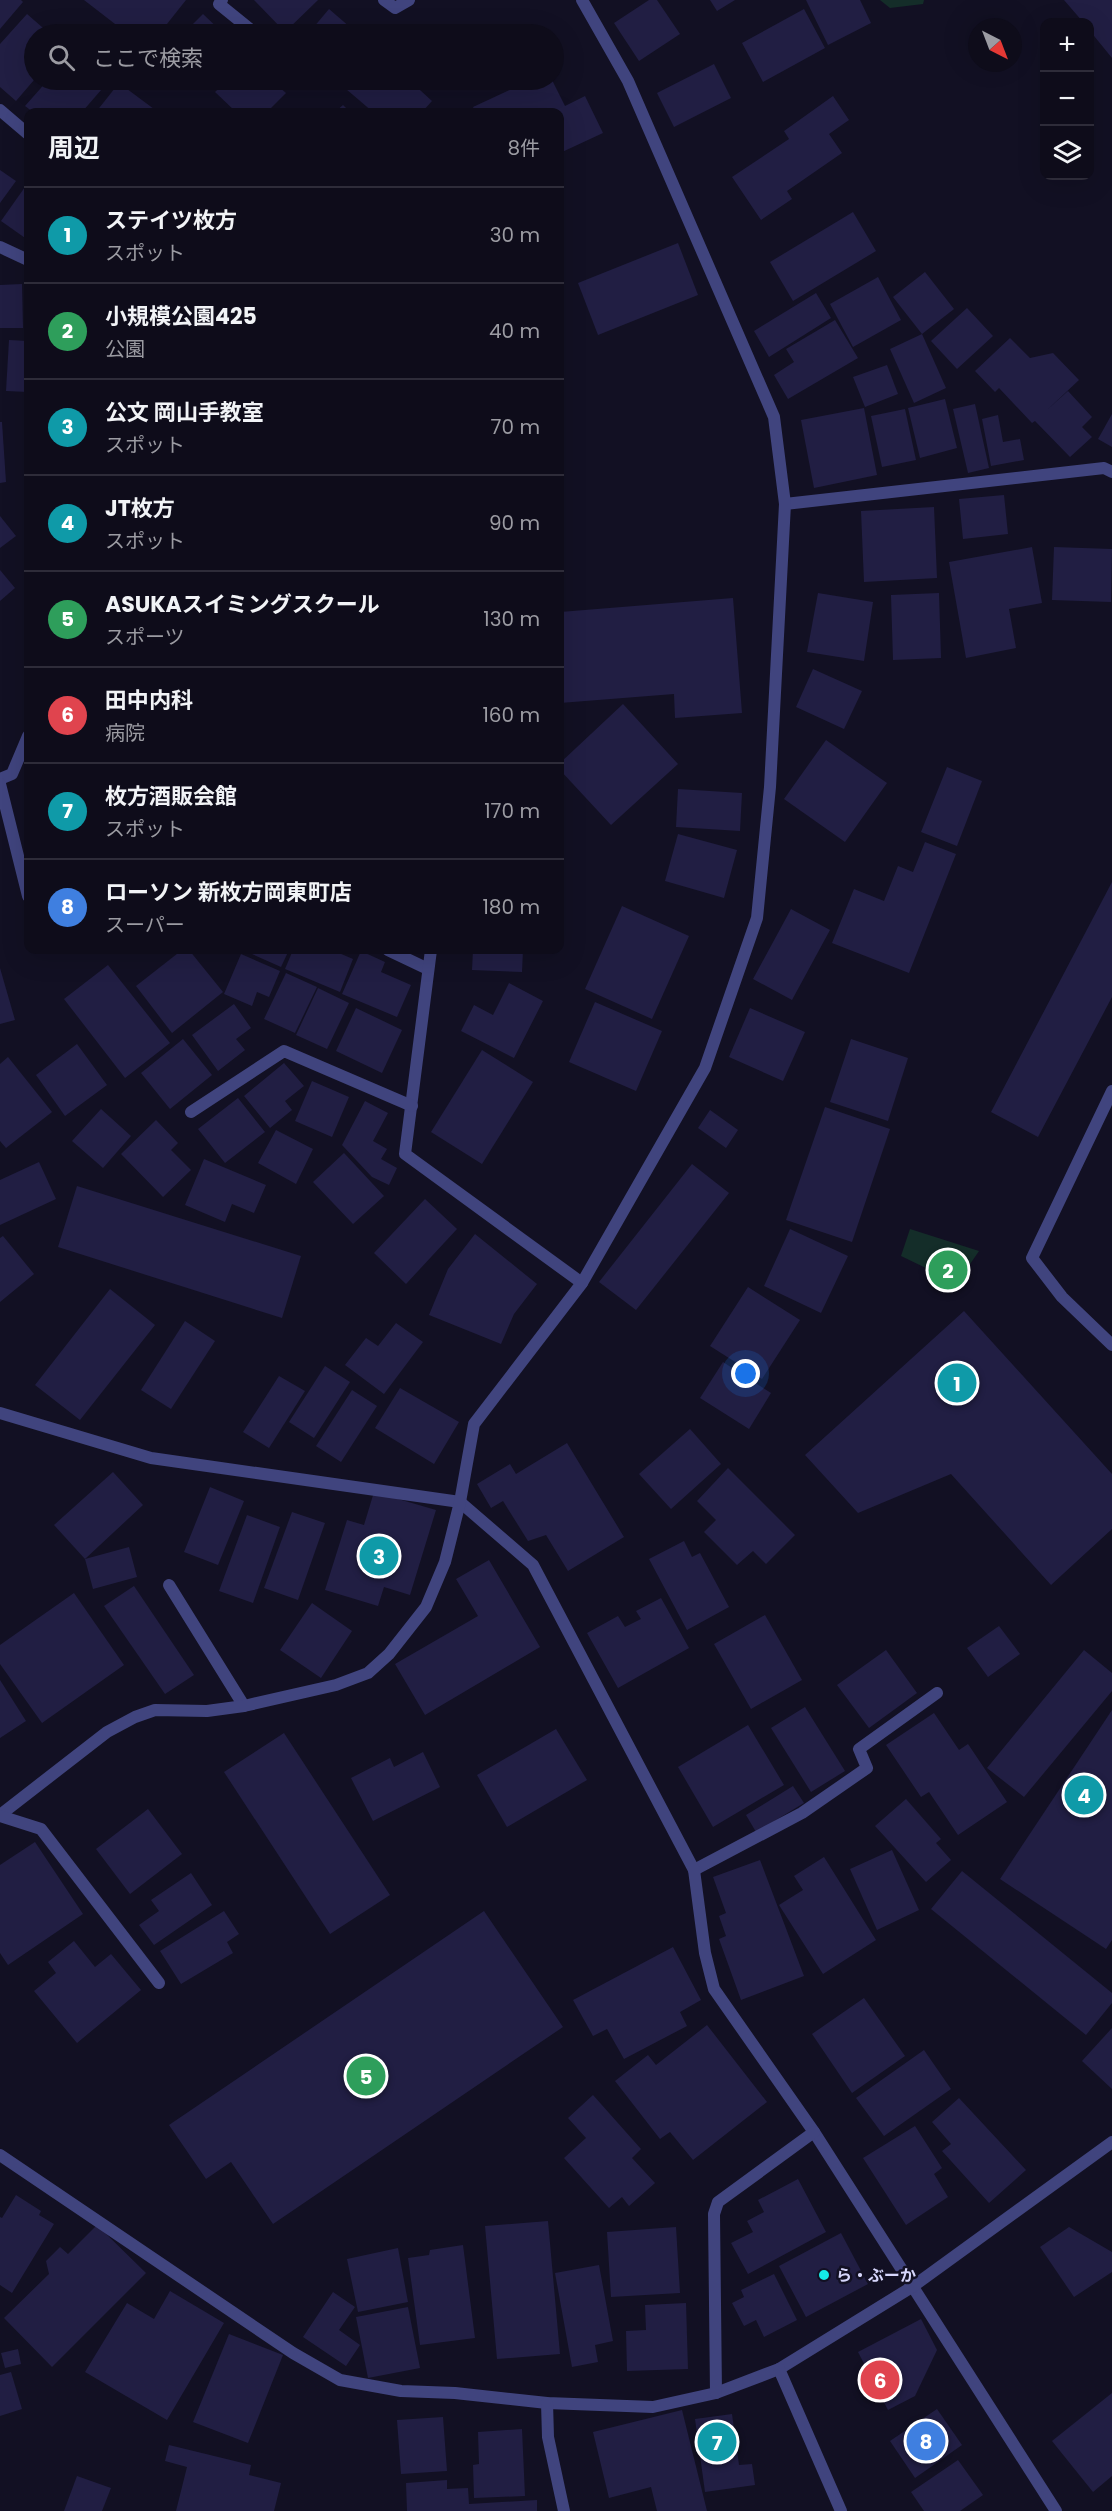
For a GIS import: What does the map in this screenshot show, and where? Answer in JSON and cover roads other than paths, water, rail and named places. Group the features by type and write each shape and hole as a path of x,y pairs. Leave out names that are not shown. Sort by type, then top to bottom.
{"street":[{"path":"222,0 219,4 244,24"},
{"path":"384,0 395,8 409,0"},
{"path":"0,1816 107,1732 135,1717 155,1710 207,1711 244,1706 336,1685 368,1673 389,1654 426,1607 445,1562 460,1502 474,1424 582,1283 705,1068 757,918 770,787 785,504 774,417 628,81 582,0"},
{"path":"0,110 24,131"},
{"path":"0,247 24,258"},
{"path":"785,504 1104,468 1112,472"},
{"path":"0,779 12,774 24,746"},
{"path":"0,784 24,880"},
{"path":"396,954 428,969"},
{"path":"430,954 405,1154 582,1283"},
{"path":"191,1112 284,1051 412,1106"},
{"path":"1112,1091 1032,1258 1062,1297 1112,1345"},
{"path":"0,1413 151,1458 460,1502 533,1565 694,1870 705,1953 714,1989 814,2132 1056,2511"},
{"path":"169,1585 244,1706"},
{"path":"694,1870 802,1813 867,1768 859,1749 937,1693"},
{"path":"0,1816 41,1829 159,1983"},
{"path":"716,2392 714,2214 718,2202 814,2132"},
{"path":"0,2155 293,2353 340,2380 401,2391 455,2393 547,2403 653,2406 716,2392 779,2369 912,2287 1112,2142"},
{"path":"779,2369 841,2511"},
{"path":"547,2403 548,2437 564,2511"}],"place":[{"name":"小規模公園425","path":"948,1270"},
{"name":"ステイツ枚方","path":"957,1383"},
{"name":"公文 岡山手教室","path":"379,1556"},
{"name":"JT枚方","path":"1084,1795"},
{"name":"ASUKAスイミングスクール","path":"366,2076"},
{"name":"ら・ぶーか","path":"824,2275"},
{"name":"田中内科","path":"880,2380"},
{"name":"ローソン 新枚方岡東町店","path":"926,2441"},
{"name":"枚方酒販会館","path":"717,2442"}]}
